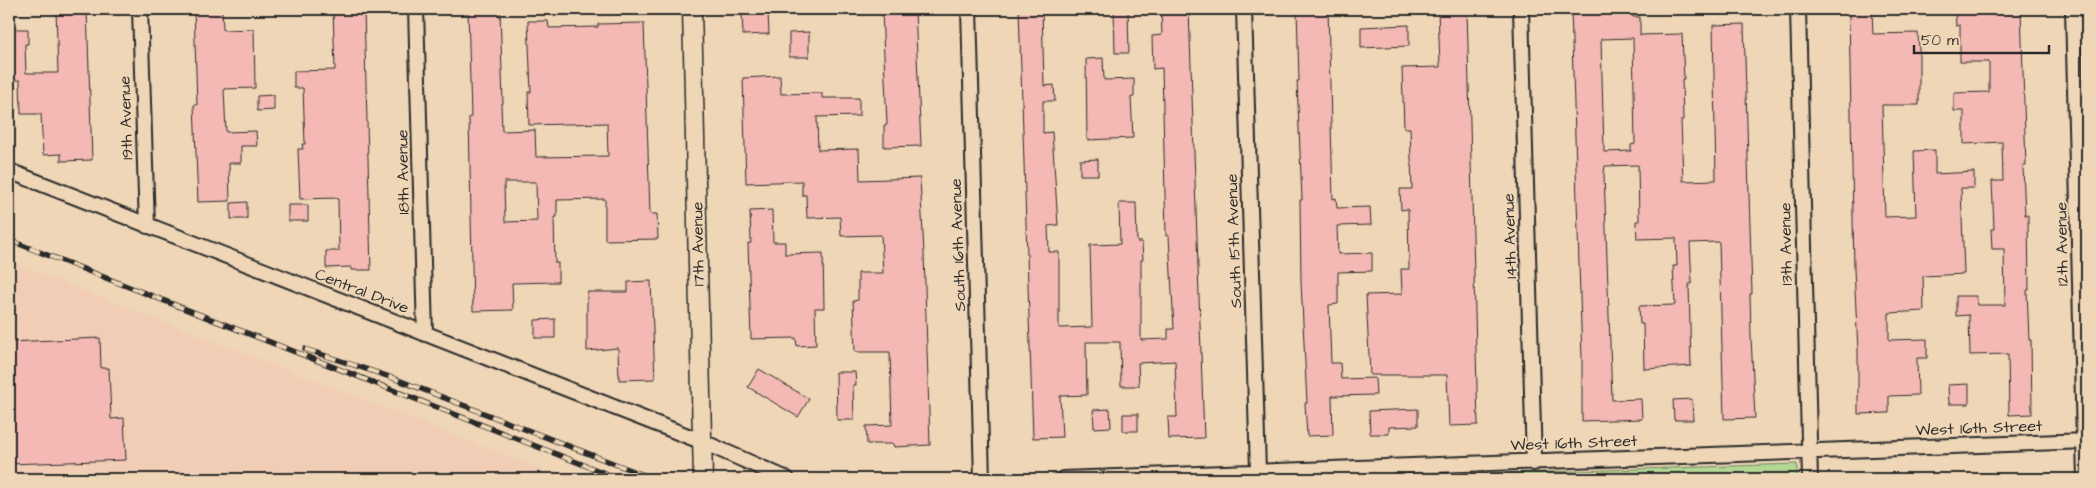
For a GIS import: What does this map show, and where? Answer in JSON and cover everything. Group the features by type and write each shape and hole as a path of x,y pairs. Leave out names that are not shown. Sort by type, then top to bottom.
{"street":[{"name":"19th Avenue","path":"140,9 147,226"},
{"name":"18th Avenue","path":"416,9 425,334"},
{"name":"17th Avenue","path":"692,9 703,479"},
{"name":"South 16th Avenue","path":"969,9 982,479"},
{"name":"South 15th Avenue","path":"1244,9 1258,471"},
{"name":"14th Avenue","path":"1521,9 1534,463"},
{"name":"13th Avenue","path":"1798,9 1810,479"},
{"name":"12th Avenue","path":"2073,9 2086,442 2085,479"},
{"name":"Central Drive","path":"9,171 702,442"},
{"path":"702,442 787,479"},
{"name":"West 16th Street","path":"1063,479 2086,442"}],"shaded area":[{"path":"9,261 566,479 9,479"},
{"path":"740,472 758,479 728,479 733,474"}],"green space":[{"path":"1797,464 1797,479 1323,479"}],"building":[{"path":"56,9 87,9 92,160 61,161 61,154 43,155 41,114 21,114 20,80 9,81 9,66 12,66 11,29 28,29 28,44 25,44 26,73 58,73"},
{"path":"194,9 222,9 223,30 254,29 255,88 224,89 226,132 256,131 257,146 241,146 241,163 229,163 230,201 198,202 194,105 197,105"},
{"path":"333,9 364,9 371,270 351,270 351,267 326,268 326,251 339,251 338,198 300,199 298,149 303,149 302,144 305,144 303,88 294,88 294,71 335,70"},
{"path":"1019,9 1042,9 1044,86 1054,85 1055,101 1043,101 1043,133 1052,132 1058,225 1048,226 1049,252 1059,252 1059,328 1092,327 1090,245 1120,244 1119,203 1136,203 1137,242 1142,242 1143,260 1141,260 1141,340 1168,339 1168,329 1174,329 1169,236 1166,236 1162,68 1153,69 1152,36 1162,35 1161,9 1189,9 1204,438 1169,439 1168,417 1177,417 1175,361 1138,363 1139,386 1121,386 1120,342 1086,342 1087,395 1060,396 1062,437 1033,438"},
{"path":"1114,9 1128,9 1129,53 1115,53"},
{"path":"1297,9 1328,9 1333,199 1336,198 1337,208 1370,207 1371,225 1337,226 1338,254 1372,253 1372,271 1338,272 1338,304 1329,305 1331,363 1340,363 1341,379 1375,378 1376,395 1332,396 1333,435 1307,436 1301,283 1300,200 1302,200 1297,81 1299,81"},
{"path":"1438,9 1467,9 1478,425 1449,426 1447,375 1370,375 1366,295 1402,294 1401,269 1409,269 1408,209 1401,210 1400,189 1412,189 1410,128 1404,128 1402,68 1440,67"},
{"path":"1571,9 1633,9 1633,17 1640,17 1640,35 1682,34 1684,79 1682,79 1683,120 1681,120 1683,181 1716,180 1713,25 1744,24 1752,294 1750,294 1751,337 1755,418 1724,419 1719,242 1690,243 1692,284 1689,284 1691,366 1644,369 1643,324 1640,324 1639,306 1675,305 1673,266 1677,266 1676,238 1637,239 1636,221 1639,221 1638,165 1605,166 1604,173 1612,400 1641,399 1642,419 1582,421 1582,359","holes":["1633,38 1635,144 1631,145 1631,151 1604,152 1601,39"]},
{"path":"1955,9 1976,9 1976,11 2021,9 2026,166 2023,166 2025,215 2028,215 2029,290 2027,290 2029,340 2031,340 2032,414 2009,415 2008,354 1970,355 1969,315 1956,316 1956,296 1976,296 1977,305 2005,305 2004,249 1992,249 1991,229 1994,229 1992,181 2003,181 2002,142 1964,144 1964,111 1954,111 1954,93 1989,92 1989,62 1960,62 1960,25 1956,26"},
{"path":"500,10 502,131 535,130 536,157 608,156 607,123 529,125 528,92 531,92 528,21 548,21 549,28 598,27 598,24 644,23 650,214 657,214 658,239 605,240 605,199 557,200 557,217 554,217 555,263 558,263 558,282 512,283 513,310 473,311 468,11","holes":["504,182 536,182 537,221 505,222"]},
{"path":"915,10 921,146 884,147 884,125 887,125 882,11"},
{"path":"1872,11 1873,34 1918,33 1919,105 1882,105 1885,217 1916,216 1914,151 1935,150 1935,174 1974,172 1974,188 1961,188 1964,274 1923,276 1924,311 1889,313 1889,340 1927,339 1927,358 1917,358 1918,395 1889,396 1889,413 1858,414 1849,12"},
{"path":"768,12 769,34 743,35 742,13"},
{"path":"1409,25 1409,46 1361,48 1361,27"},
{"path":"809,32 809,57 789,57 789,33"},
{"path":"1103,58 1104,80 1134,79 1134,97 1131,97 1133,138 1087,140 1086,59"},
{"path":"780,76 781,94 822,93 822,98 859,98 859,116 817,117 818,150 859,149 860,180 920,178 930,445 894,447 893,444 867,444 866,426 892,425 890,352 855,352 853,301 858,300 858,273 883,273 881,235 841,236 840,217 807,218 806,195 802,195 802,181 746,183 743,78"},
{"path":"274,95 274,110 257,111 257,96"},
{"path":"1098,159 1098,175 1080,175 1080,160"},
{"path":"247,202 247,219 231,219 231,203"},
{"path":"288,205 308,205 308,221 288,221"},
{"path":"772,210 773,242 785,242 785,254 823,253 824,308 815,308 816,345 797,346 796,338 751,339 748,243 751,243 750,211"},
{"path":"651,281 655,379 619,380 618,348 587,351 587,292 628,292 628,282"},
{"path":"555,319 555,338 535,338 535,320"},
{"path":"100,338 101,368 109,368 111,419 124,418 126,460 9,464 9,342"},
{"path":"759,369 809,399 798,417 748,387"},
{"path":"836,372 855,372 856,385 853,385 854,420 837,420"},
{"path":"1969,384 1969,404 1949,404 1948,385"},
{"path":"1692,399 1693,420 1674,420 1673,400"},
{"path":"1110,409 1111,427 1094,428 1093,410"},
{"path":"1418,409 1418,426 1389,427 1389,434 1370,434 1369,411"},
{"path":"1123,414 1138,414 1138,431 1123,431"}],"railway":[{"path":"9,240 620,479"},
{"path":"305,349 393,378 654,479"}]}
